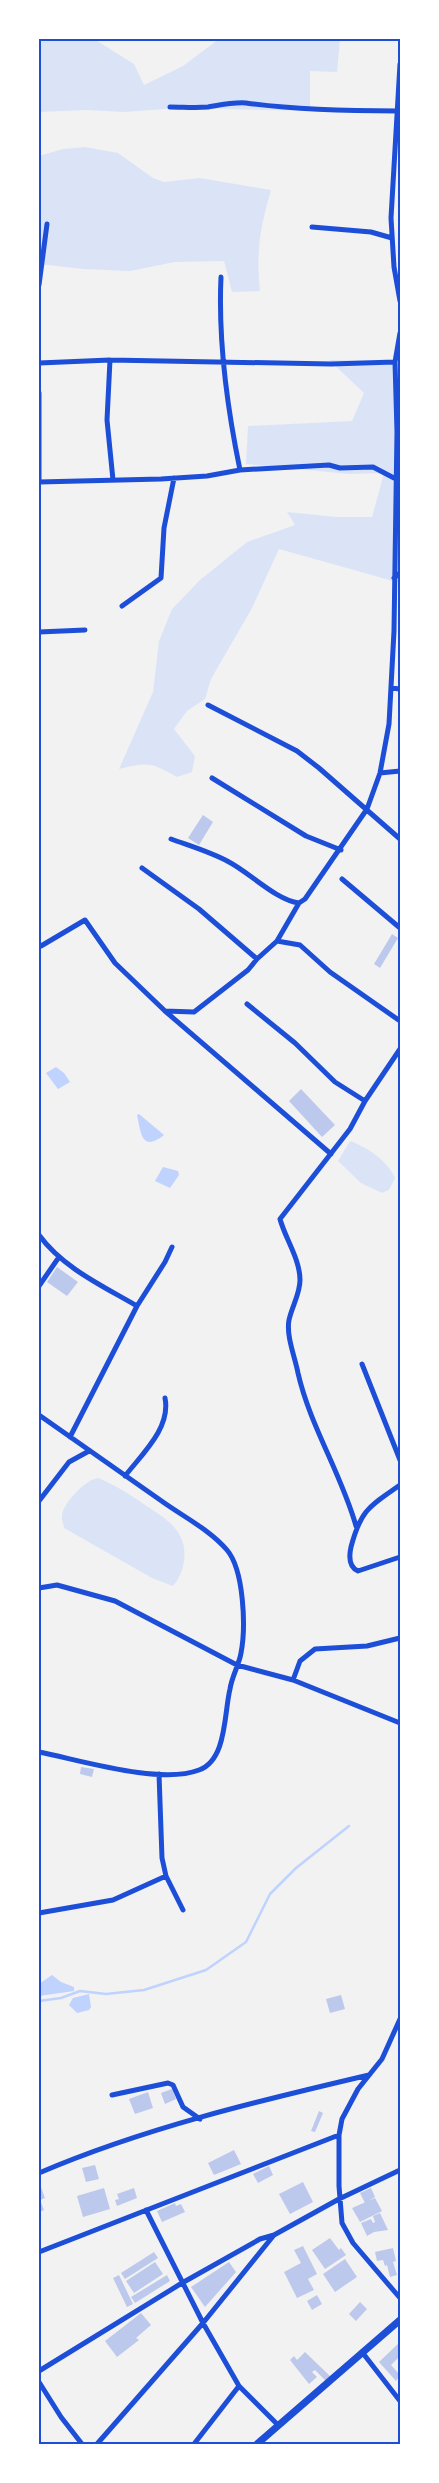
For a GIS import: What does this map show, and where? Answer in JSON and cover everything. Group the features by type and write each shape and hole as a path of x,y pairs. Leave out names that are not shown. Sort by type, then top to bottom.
{"main road":[{"path":"257,2444 400,2320"}],"street":[{"path":"400,64 392,238 394,267 400,301"},
{"path":"170,107 199,107 245,103 261,107 320,108 344,111 399,111"},
{"path":"39,285 47,224"},
{"path":"312,227 372,232 392,238"},
{"path":"221,278 220,314 229,418 240,470"},
{"path":"165,1011 194,1012 248,970 277,941 299,903 305,899 341,850 367,809 380,773 389,724 391,688 394,478 398,432 395,362 400,333"},
{"path":"110,360 107,420 113,480"},
{"path":"39,363 110,360 331,364 395,362"},
{"path":"39,393 39,482 174,478 207,476 240,470 328,465 340,468 373,467 394,478"},
{"path":"122,606 161,578 164,528 174,478"},
{"path":"394,578 400,573"},
{"path":"39,632 85,630"},
{"path":"391,688 400,689"},
{"path":"208,705 297,751 400,839"},
{"path":"380,773 400,771"},
{"path":"212,778 306,836 341,850"},
{"path":"171,839 229,862 273,891 293,902 299,903"},
{"path":"142,868 199,909 257,959"},
{"path":"342,879 400,928"},
{"path":"41,946 85,920 115,963 165,1011 331,1154"},
{"path":"277,941 300,945 330,972 400,1021"},
{"path":"247,1004 295,1043 335,1082 365,1101"},
{"path":"356,1526 351,1506 330,1463 306,1402 298,1374 288,1329 299,1291 299,1270 280,1218 350,1129 365,1101 398,1058 400,1049"},
{"path":"39,1235 59,1257 137,1306"},
{"path":"70,1437 137,1306 165,1262 172,1247"},
{"path":"39,1286 59,1257"},
{"path":"362,1364 400,1460"},
{"path":"125,1476 162,1426 167,1412 165,1398"},
{"path":"39,1415 214,1538 227,1550 236,1564 243,1631 241,1654 230,1688 218,1751 211,1762 200,1770 159,1774 98,1765 39,1752"},
{"path":"39,1501 69,1462 89,1451"},
{"path":"400,1484 375,1502 356,1526 349,1553 354,1570 358,1571 400,1557"},
{"path":"39,1588 57,1585 115,1601 237,1665 293,1680 400,1723"},
{"path":"293,1680 300,1661 315,1649 367,1646 400,1638"},
{"path":"159,1774 160,1836 166,1876 183,1910"},
{"path":"39,1913 113,1900 166,1876"},
{"path":"400,2019 382,2059 349,2104 342,2119 339,2135 339,2199 342,2223 353,2243 400,2298"},
{"path":"39,2173 72,2159 130,2139 282,2096 369,2075"},
{"path":"112,2095 168,2083 173,2085 183,2107 200,2119"},
{"path":"39,2252 339,2135"},
{"path":"39,2371 182,2283 260,2239 274,2235 339,2199 400,2170"},
{"path":"146,2210 203,2323 239,2386 278,2425"},
{"path":"97,2444 203,2323 274,2235"},
{"path":"362,2352 400,2401"},
{"path":"39,2382 61,2417 82,2444"},
{"path":"194,2444 239,2386"}],"shaded area":[{"path":"39,39 94,39 134,64 144,85 183,66 219,39 340,39 337,72 310,71 310,111 179,108 124,112 87,110 39,112"},
{"path":"85,147 118,153 153,178 164,182 200,178 271,190 260,240 258,263 260,291 232,292 224,261 175,262 130,271 83,269 39,264 39,156 63,149"},
{"path":"400,330 400,383 395,383 396,444 400,444 400,583 279,549 252,608 211,679 205,699 187,711 174,729 195,756 192,772 177,777 161,768 143,764 119,769 153,692 159,641 172,609 200,580 247,542 295,525 287,512 337,517 372,517 384,473 349,474 246,464 248,426 352,421 364,393 329,360 394,361"},
{"path":"350,1141 370,1151 382,1160 392,1172 395,1178 389,1190 382,1193 361,1183 338,1161"},
{"path":"98,1478 134,1497 168,1521 179,1534 183,1542 184,1561 183,1568 173,1586 152,1578 64,1528 63,1511 70,1499 81,1487"}],"water":[{"path":"56,1067 64,1073 70,1082 58,1089 46,1073"},
{"path":"139,1114 164,1135 151,1142 146,1141 141,1134 137,1115"},
{"path":"163,1167 178,1171 179,1175 170,1188 155,1181"},
{"path":"52,1975 61,1982 74,1987 74,1991 39,1996 39,1984"},
{"path":"89,1994 91,2007 89,2010 77,2013 69,2005 73,1998"}],"building":[{"path":"203,815 213,822 199,845 188,838"},
{"path":"392,934 398,938 380,968 374,964"},
{"path":"301,1089 335,1125 322,1137 289,1101"},
{"path":"57,1267 78,1282 67,1296 47,1282"},
{"path":"81,1767 94,1769 92,1777 80,1774"},
{"path":"341,1995 345,2009 330,2013 326,1999"},
{"path":"172,2089 176,2099 165,2104 161,2093"},
{"path":"148,2092 153,2108 135,2114 129,2099"},
{"path":"319,2111 323,2113 315,2132 311,2131"},
{"path":"234,2150 241,2164 214,2175 208,2163"},
{"path":"95,2165 99,2179 86,2182 82,2168"},
{"path":"269,2166 273,2175 258,2183 253,2174"},
{"path":"39,2182 45,2198 40,2200 44,2210 39,2212"},
{"path":"303,2182 313,2202 290,2214 279,2194"},
{"path":"104,2188 110,2209 83,2217 77,2196"},
{"path":"134,2188 137,2198 117,2206 115,2200 119,2199 117,2194"},
{"path":"371,2188 375,2197 365,2203 360,2193"},
{"path":"375,2198 382,2211 360,2222 352,2208"},
{"path":"175,2203 176,2206 181,2204 185,2212 162,2222 157,2211"},
{"path":"380,2213 388,2230 374,2232 367,2236 361,2223 371,2219 373,2223 375,2222 373,2216"},
{"path":"330,2238 339,2250 341,2248 346,2255 325,2269 312,2250"},
{"path":"303,2246 317,2274 308,2279 314,2290 297,2298 284,2272 301,2263 294,2250"},
{"path":"393,2248 396,2261 393,2262 397,2275 390,2277 387,2265 385,2266 383,2260 377,2261 375,2252"},
{"path":"154,2252 158,2258 125,2279 121,2273"},
{"path":"345,2259 357,2277 335,2292 323,2274"},
{"path":"155,2262 163,2274 134,2293 126,2281"},
{"path":"229,2262 236,2272 205,2307 191,2287"},
{"path":"119,2275 133,2304 127,2307 113,2278"},
{"path":"167,2275 170,2281 135,2303 131,2297"},
{"path":"317,2295 322,2304 312,2310 307,2301"},
{"path":"360,2302 367,2309 356,2321 349,2314"},
{"path":"141,2313 151,2325 136,2338 139,2340 117,2357 105,2341"},
{"path":"400,2342 400,2356 391,2365 400,2375 396,2381 379,2362"},
{"path":"305,2352 331,2377 326,2381 315,2370 312,2372 317,2377 309,2384 290,2360 294,2356 297,2360"}],"waterway":[{"path":"39,2001 61,1998 80,1991 106,1994 144,1990 206,1970 246,1942 270,1894 296,1868 349,1826"}]}
